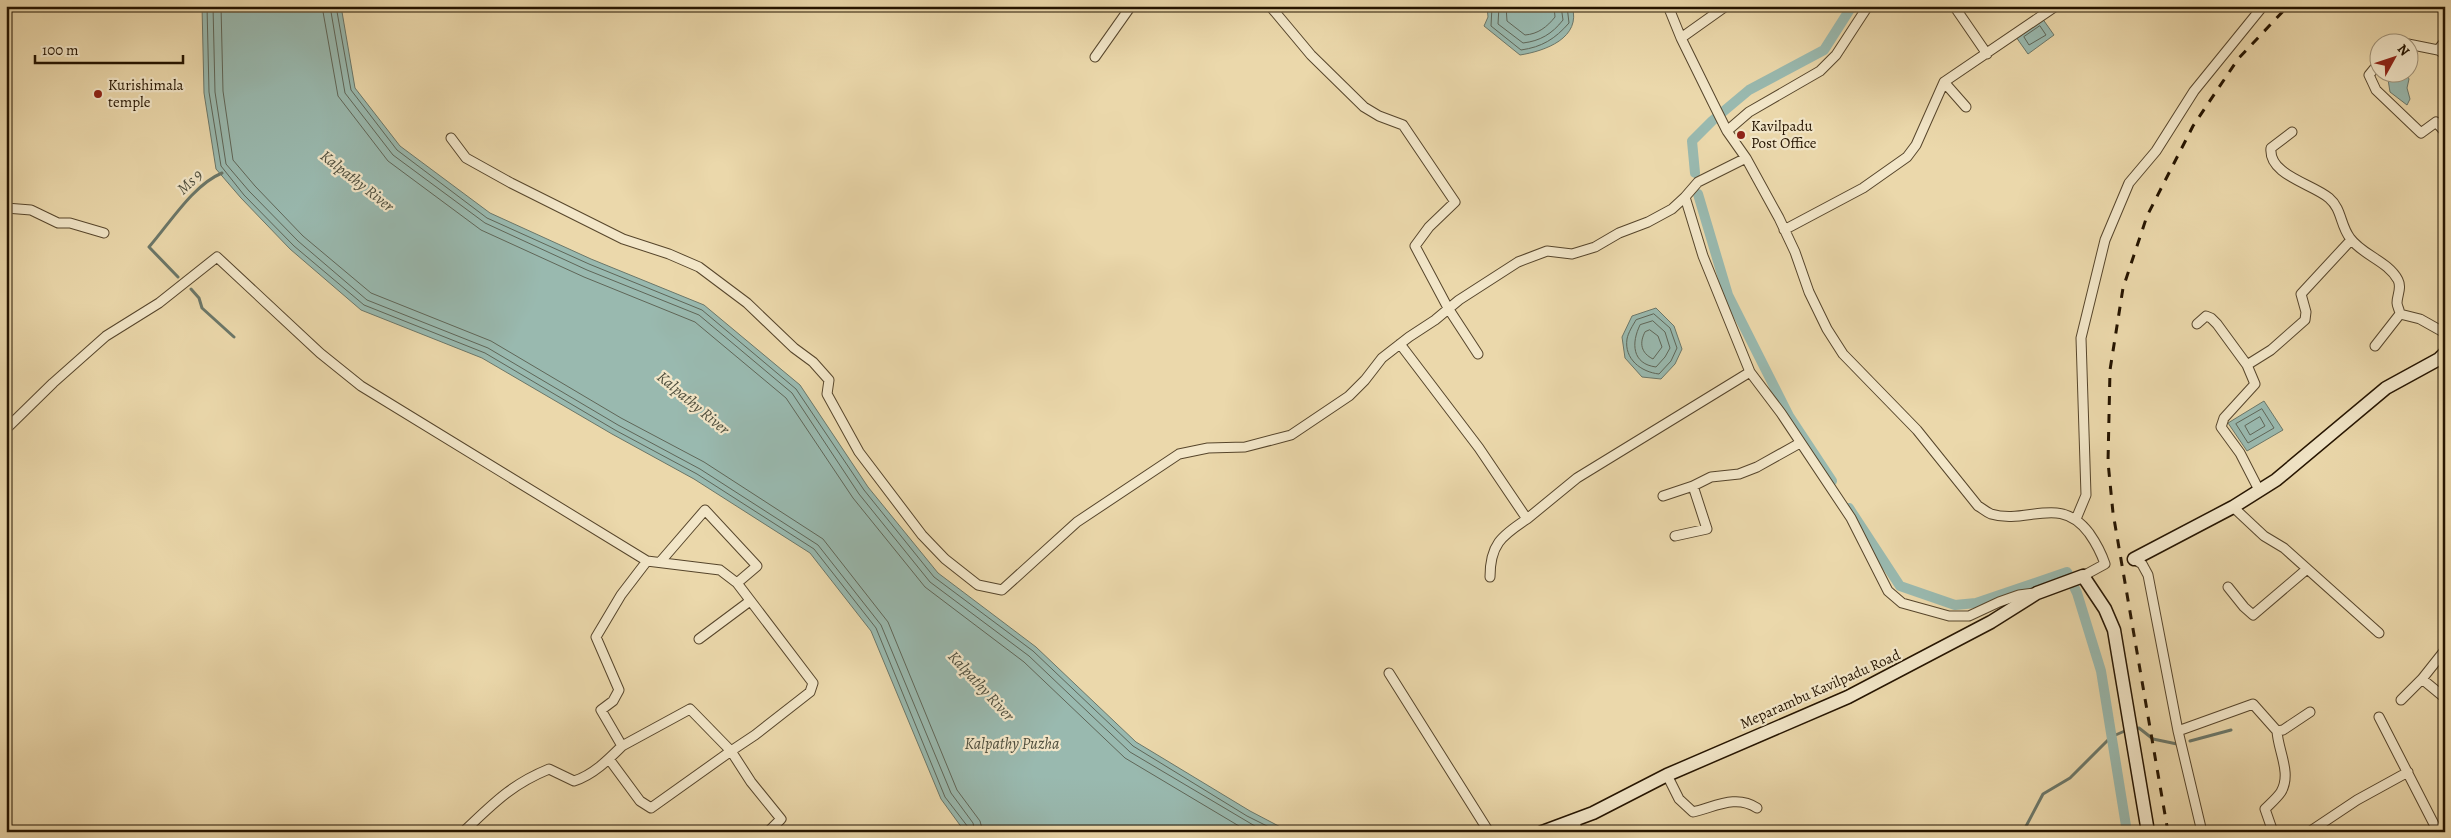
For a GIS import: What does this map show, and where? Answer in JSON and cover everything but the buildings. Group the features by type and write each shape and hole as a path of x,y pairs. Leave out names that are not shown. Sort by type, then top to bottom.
{"main road":[{"path":"2134,559 2234,507 2276,480 2386,388 2445,353"},
{"path":"2083,576 2105,610 2114,630 2148,832"},
{"name":"Meparambu Kavilpadu Road","path":"1542,832 1576,826 1667,775 1857,693 1992,622 2037,593 2083,576"}],"street":[{"path":"1095,57 1131,6"},
{"path":"1270,6 1311,55 1364,107 1378,116 1403,126 1455,202 1429,227 1415,246 1448,308 1478,354"},
{"path":"1668,6 1681,38 1727,131 1746,158 1784,230 1809,292 1827,329 1843,354 1869,383 1917,430 1978,506 1990,514 2011,516 2058,512 2076,519 2086,495 2081,338 2105,240 2128,183 2156,151 2194,91 2263,6"},
{"path":"1681,38 1726,6"},
{"path":"1727,131 1749,112 1820,71 1836,55 1868,6"},
{"path":"1954,6 1987,54"},
{"path":"1784,230 1863,188 1907,157 1916,145 1944,82 2056,6"},
{"path":"2418,46 2441,52 2445,41"},
{"path":"1944,82 1966,107"},
{"path":"2372,82 2376,90 2421,133 2436,122 2445,132"},
{"path":"2292,132 2271,148 2276,164 2297,181 2316,189 2330,198 2340,213 2343,227 2351,240 2380,262 2399,281 2397,303 2400,314"},
{"path":"451,138 466,158 511,183 623,239 669,254 699,267 747,303 794,348 814,362 828,380 827,394 859,452 922,535 962,573 978,585 1002,590 1077,522 1179,454 1208,448 1245,447 1291,435 1349,396 1365,380 1382,358 1400,344 1448,308 1518,262 1547,251 1572,254 1595,247 1619,233 1648,222 1672,209 1698,182 1746,158"},
{"path":"1685,197 1703,256 1750,372 1852,518 1888,591 1902,603 1949,616 1969,616 2019,595 2037,593"},
{"path":"6,208 31,210 58,223 70,223 104,233"},
{"path":"2247,365 2271,350 2305,320 2306,312 2301,294 2351,240"},
{"path":"6,429 53,383 106,336 159,303 217,257 320,353 361,386 647,561 661,561 720,570 737,583 813,683 810,692 755,735 651,808 635,795 609,759"},
{"path":"2400,314 2420,319 2445,333"},
{"path":"2374,346 2400,314"},
{"path":"2197,324 2206,316 2211,318 2247,365 2255,384 2224,418 2221,427 2240,453 2259,490"},
{"path":"1400,344 1479,448 1527,519"},
{"path":"1490,577 1494,546 1512,528 1527,519 1577,478 1750,372"},
{"path":"1663,496 1711,478 1739,474 1757,467 1800,443"},
{"path":"1675,536 1707,529 1692,486"},
{"path":"2234,507 2264,536 2284,548 2380,633"},
{"path":"661,561 704,510 757,566 737,583"},
{"name":"Meparambu Kavilpadu Road","path":"2076,519 2084,526 2101,552 2105,564 2083,576"},
{"path":"2134,559 2142,564 2148,574 2178,732 2202,832"},
{"path":"622,746 601,710 613,701 619,690 596,637 621,595 647,561"},
{"path":"2228,587 2253,615 2307,569"},
{"path":"699,639 750,601"},
{"path":"2401,700 2422,679 2445,650"},
{"path":"1389,673 1489,832"},
{"path":"2422,679 2445,698"},
{"path":"2178,732 2254,704 2277,731 2278,744 2286,775 2281,792 2265,809 2273,832"},
{"path":"463,832 509,789 526,778 549,769 574,781 583,778 609,759 622,746 690,709 731,751 751,782 781,819 768,832"},
{"path":"2277,731 2283,730 2310,712"},
{"path":"2379,717 2438,832"},
{"path":"2308,832 2323,824 2357,800 2408,772"},
{"path":"1667,775 1679,799 1693,812 1731,800 1748,802 1757,808"},
{"path":"2323,824 2328,832"}],"water":[{"name":"Kalpathy Puzha","path":"202,6 341,6 355,88 400,146 490,213 591,259 704,305 800,385 868,487 938,573 1036,647 1136,742 1250,811 1290,832 965,832 941,799 871,631 810,553 694,479 612,434 482,358 361,310 290,249 241,198 216,169 204,93"},
{"path":"1487,6 1572,6 1574,17 1572,27 1567,35 1559,41 1540,50 1520,55 1484,26 1488,17"},
{"path":"2042,18 2054,35 2028,54 2016,37"},
{"path":"2388,82 2408,82 2407,88 2410,99 2407,105 2390,92"},
{"path":"1656,308 1674,326 1682,349 1675,364 1661,379 1642,377 1625,358 1622,337 1632,316"},
{"path":"2264,401 2283,430 2247,451 2228,423"}],"waterway":[{"path":"1695,173 1692,141 1712,121 1749,90 1824,50 1852,6"},
{"name":"Ms 9","path":"178,277 149,247 192,195 201,186 222,173"},
{"path":"1698,194 1728,295 1789,416 1832,481"},
{"name":"Ms 9","path":"191,289 199,298 202,308 234,337"},
{"path":"1849,508 1900,586 1955,605 1976,603 2067,572 2077,593 2101,671 2127,832"},
{"path":"2133,729 2139,728 2153,739 2177,744"},
{"path":"2023,832 2043,794 2070,778 2111,737 2127,730"},
{"path":"2190,741 2231,730"}],"railway":[{"path":"2168,832 2113,513 2108,462 2110,370 2123,288 2147,216 2193,126 2238,59 2288,6"}],"place":[{"name":"Kurishimala temple","path":"98,94"},
{"name":"Kavilpadu Post Office","path":"1741,135"}],"water label":[{"name":"Kalpathy River","path":"357,181"},
{"name":"Kalpathy River","path":"693,403"},
{"name":"Kalpathy River","path":"981,686"}]}
